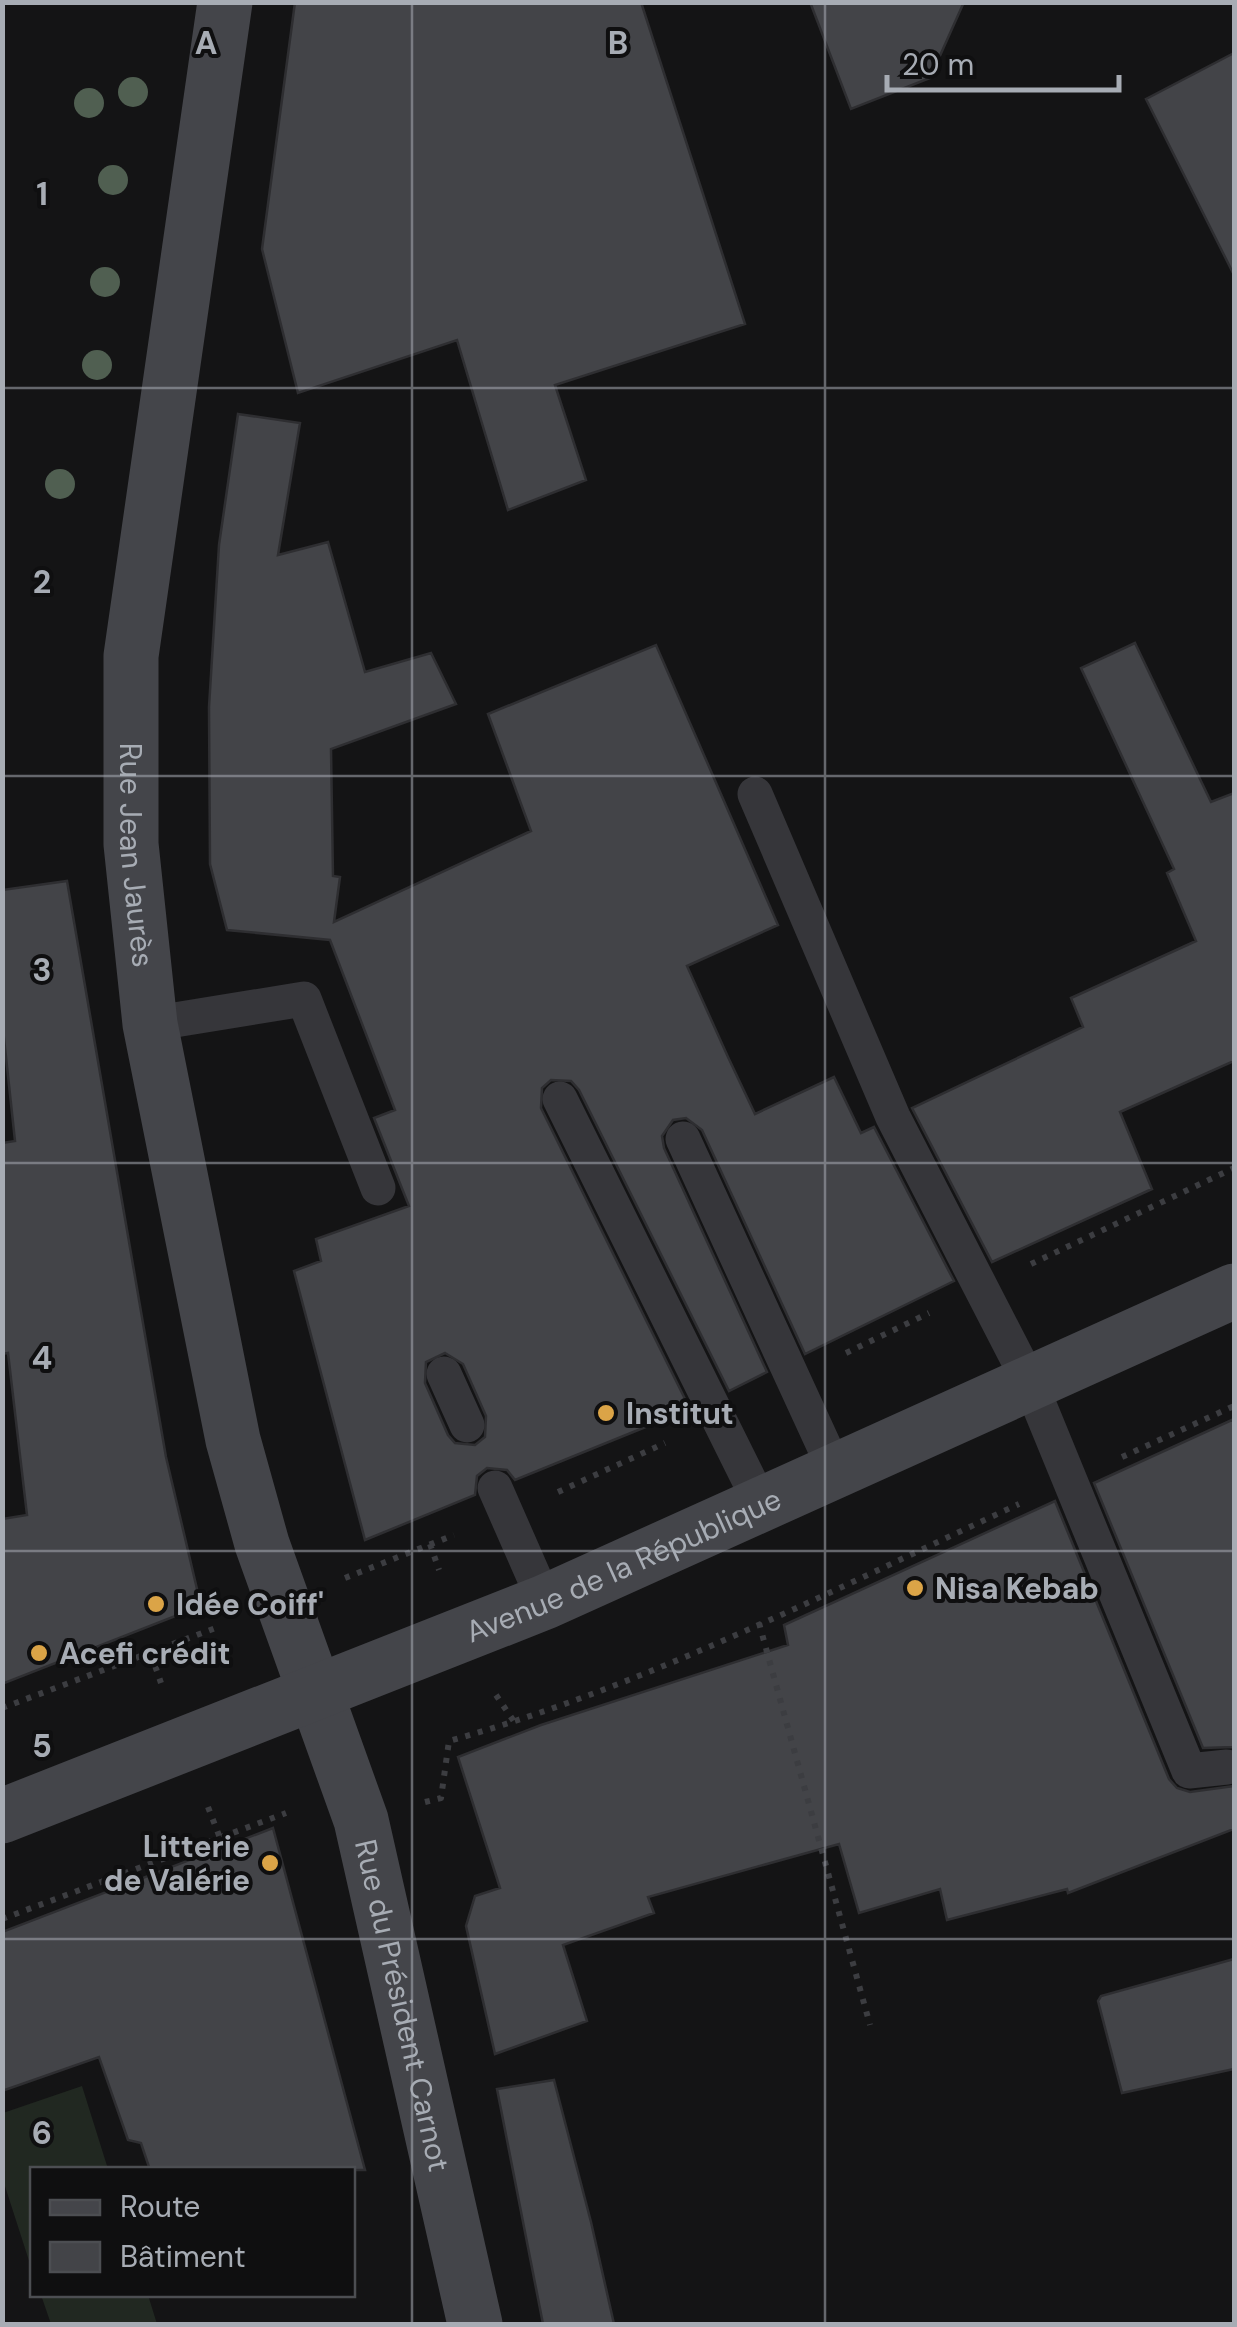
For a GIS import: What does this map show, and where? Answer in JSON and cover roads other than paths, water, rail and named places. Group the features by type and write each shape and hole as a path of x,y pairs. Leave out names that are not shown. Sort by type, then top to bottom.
{"main road":[{"name":"Rue Jean Jaurès","path":"225,2 131,656 131,844 150,1024 232,1440 282,1602 315,1692"},
{"name":"Avenue de la République","path":"2,1816 545,1602 1234,1291"},
{"name":"Rue du Président Carnot","path":"315,1692 361,1820 475,2324"}],"lane":[{"path":"755,794 893,1117 1030,1383 1189,1771 1226,1768"},
{"path":"150,1024 304,999 378,1188"},
{"path":"560,1099 761,1504"},
{"path":"683,1139 835,1470"},
{"path":"444,1374 467,1425"},
{"path":"500,1501 545,1602"}],"place":[{"name":"Institut","path":"606,1413"},
{"name":"Nisa Kebab","path":"915,1588"},
{"name":"Idée Coiff'","path":"156,1604"},
{"name":"Acefi crédit","path":"39,1653"},
{"name":"Litterie de Valérie","path":"270,1863"}]}
